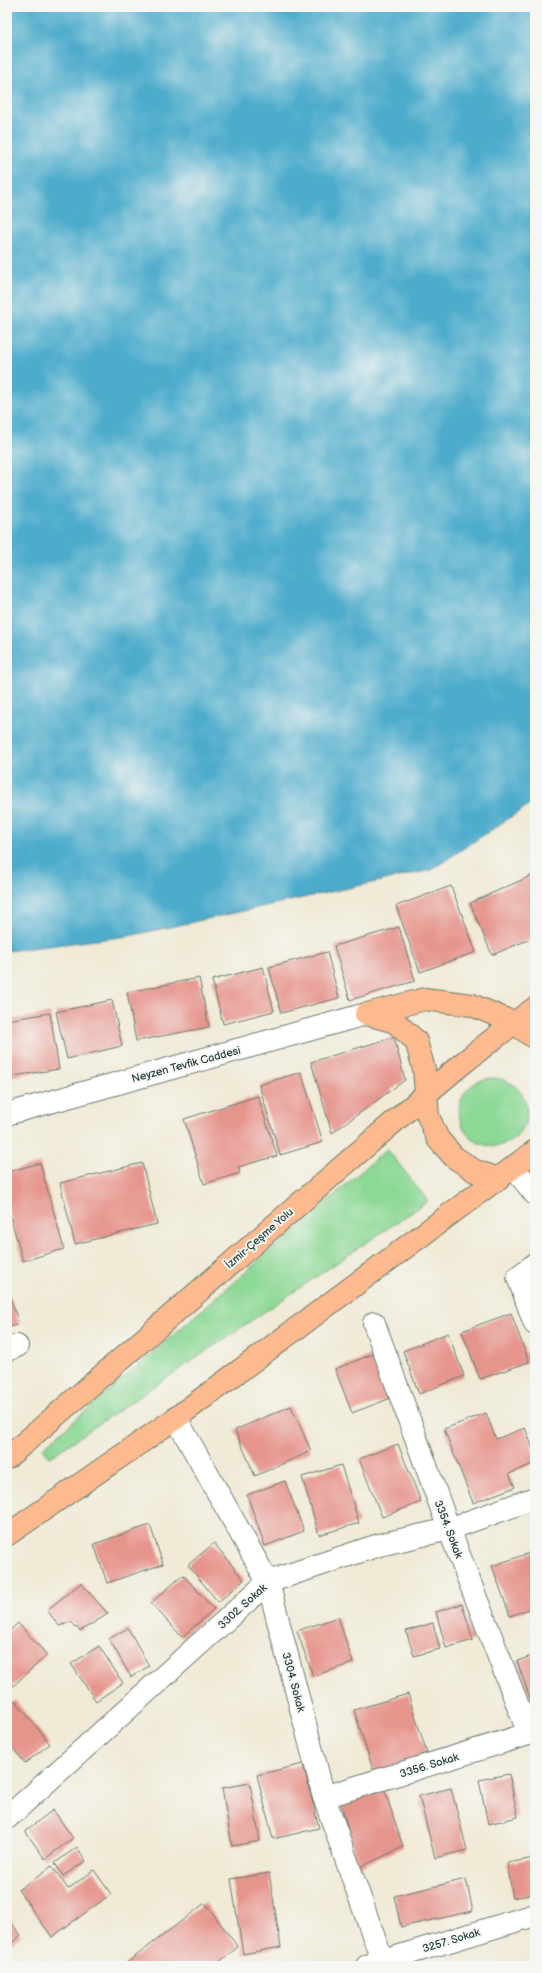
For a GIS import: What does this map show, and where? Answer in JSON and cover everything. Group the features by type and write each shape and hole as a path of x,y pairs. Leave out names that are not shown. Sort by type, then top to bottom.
{"highway":[{"path":"366,1014 425,999 472,1005 514,1022 535,1038"},
{"name":"İzmir-Çeşme Yolu","path":"7,1458 282,1218 426,1095 514,1022 535,1008"},
{"path":"366,1014 395,1022 416,1041 424,1069 428,1116 438,1139 454,1157 475,1171 506,1173"},
{"path":"7,1535 176,1418 535,1151"}],"street":[{"name":"Neyzen Tevfik Caddesi","path":"7,1114 366,1014"},
{"path":"506,1173 535,1194"},
{"path":"535,1264 518,1277 535,1324"},
{"name":"3354. Sokak","path":"374,1323 449,1529 532,1733"},
{"name":"3304. Sokak","path":"176,1418 268,1582 324,1797 384,1963"},
{"name":"3302. Sokak","path":"7,1818 268,1582 379,1545 449,1529 535,1498"},
{"name":"3356. Sokak","path":"324,1797 532,1733"},
{"name":"3257. Sokak","path":"384,1963 535,1915"}],"green space":[{"path":"486,1078 500,1078 512,1083 522,1093 527,1105 527,1119 522,1131 512,1141 500,1146 486,1146 474,1141 464,1131 459,1119 459,1105 464,1093 474,1083"},
{"path":"387,1149 428,1201 50,1457 43,1448"}],"water":[{"path":"7,7 535,7 535,801 431,870 129,936 7,951"}],"building":[{"path":"535,874 535,937 492,955 470,903"},
{"path":"451,886 476,952 420,972 396,906"},
{"path":"399,927 415,981 350,1000 334,946"},
{"path":"327,952 339,998 281,1013 269,967"},
{"path":"263,967 274,1011 223,1024 212,980"},
{"path":"199,978 209,1027 136,1041 127,992"},
{"path":"112,1000 122,1046 67,1059 56,1012"},
{"path":"50,1013 59,1069 7,1077 7,1020"},
{"path":"394,1037 405,1080 332,1133 311,1062"},
{"path":"301,1072 323,1142 280,1155 259,1085"},
{"path":"258,1096 277,1156 238,1167 240,1173 204,1184 184,1119"},
{"path":"40,1163 64,1249 23,1261 7,1205 7,1172"},
{"path":"142,1163 157,1224 75,1244 60,1183"},
{"path":"7,1287 19,1324 7,1328"},
{"path":"511,1313 529,1362 480,1379 462,1331"},
{"path":"448,1333 464,1376 419,1394 403,1351"},
{"path":"378,1352 396,1396 352,1413 335,1369"},
{"path":"291,1406 311,1451 255,1476 235,1430"},
{"path":"486,1413 496,1439 525,1428 535,1454 535,1463 509,1474 515,1487 473,1503 444,1429"},
{"path":"398,1444 421,1502 382,1517 359,1459"},
{"path":"341,1465 359,1523 319,1535 302,1477"},
{"path":"285,1481 304,1531 265,1546 247,1495"},
{"path":"150,1525 163,1564 107,1583 94,1544"},
{"path":"214,1543 244,1580 218,1602 188,1565"},
{"path":"535,1551 535,1607 510,1616 492,1566"},
{"path":"183,1575 214,1609 182,1637 151,1603"},
{"path":"81,1583 108,1614 80,1631 71,1622 59,1626 47,1610"},
{"path":"462,1604 473,1640 446,1648 436,1612"},
{"path":"338,1617 353,1663 313,1676 297,1631"},
{"path":"18,1623 47,1655 13,1686 7,1679 7,1633"},
{"path":"433,1623 440,1649 414,1656 406,1631"},
{"path":"128,1628 149,1666 131,1677 109,1639"},
{"path":"99,1646 123,1683 96,1701 71,1664"},
{"path":"535,1655 535,1710 534,1710 517,1661"},
{"path":"408,1694 428,1756 374,1773 354,1710"},
{"path":"15,1700 50,1744 25,1763 7,1741 7,1706"},
{"path":"303,1764 319,1828 273,1839 257,1775"},
{"path":"509,1774 518,1817 488,1824 479,1780"},
{"path":"250,1783 260,1841 232,1846 222,1788"},
{"path":"384,1788 403,1847 358,1868 341,1803"},
{"path":"451,1788 467,1850 435,1858 419,1796"},
{"path":"53,1810 73,1838 45,1859 25,1831"},
{"path":"77,1847 86,1861 63,1876 55,1863"},
{"path":"534,1858 535,1894 513,1898 507,1863"},
{"path":"52,1866 68,1889 94,1870 111,1894 52,1937 18,1890"},
{"path":"269,1873 281,1947 243,1954 231,1879"},
{"path":"466,1879 473,1911 401,1927 394,1896"},
{"path":"205,1903 238,1947 214,1966 123,1966"},
{"path":"7,1918 21,1935 7,1947"}]}
